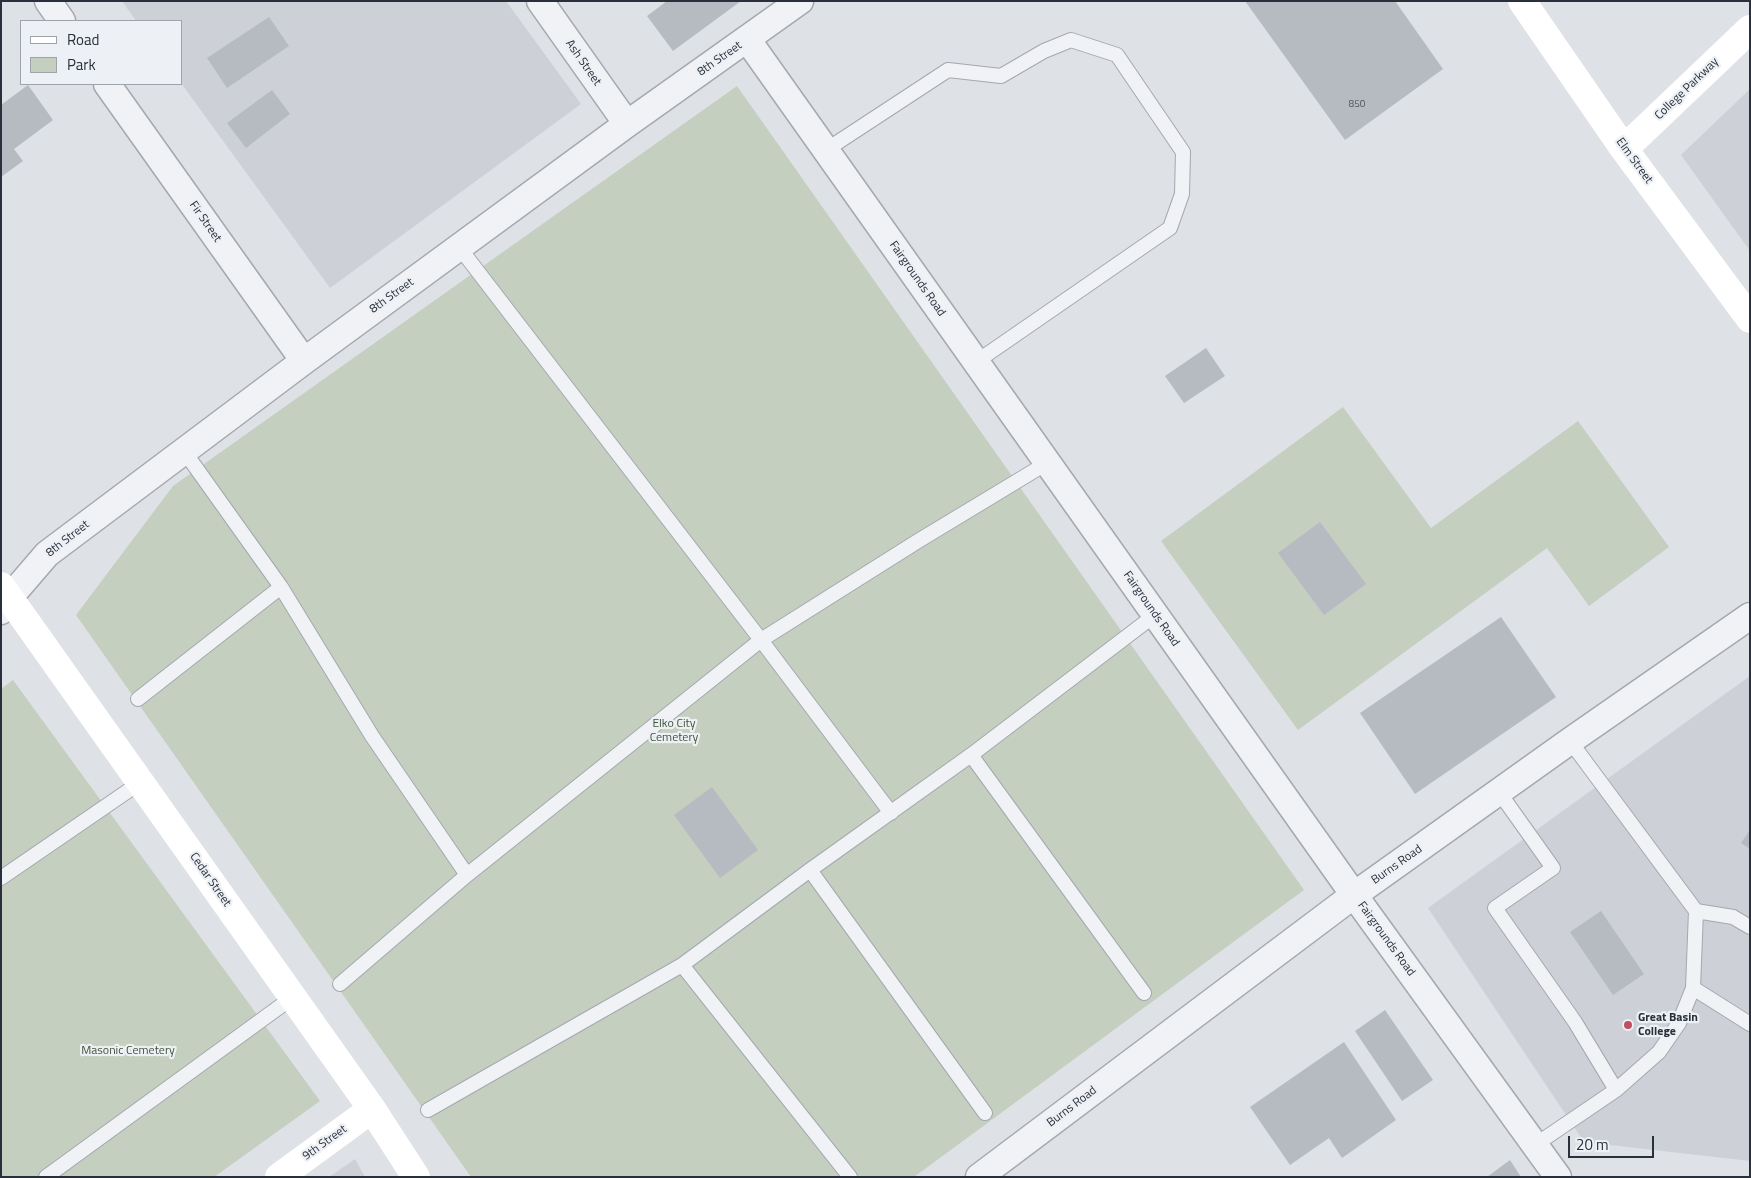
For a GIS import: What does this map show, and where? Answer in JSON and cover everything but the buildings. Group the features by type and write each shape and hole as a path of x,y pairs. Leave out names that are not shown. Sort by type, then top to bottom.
{"street":[{"path":"48,1 61,20"},
{"name":"Ash Street","path":"540,1 627,124"},
{"name":"Elm Street","path":"1522,1 1624,149 1750,319"},
{"name":"8th Street","path":"4,598 47,554 184,451 459,247 797,2"},
{"name":"College Parkway","path":"1624,149 1750,29"},
{"name":"Fairgrounds Road","path":"747,39 1354,895 1558,1177"},
{"name":"Fir Street","path":"108,85 304,361"},
{"name":"Cedar Street","path":"4,598 141,782 372,1109 416,1177"},
{"name":"Burns Road","path":"979,1177 1354,895 1750,616"},
{"name":"9th Street","path":"279,1177 372,1109"}],"lane":[{"path":"826,150 948,70 1001,76 1044,50 1071,40 1117,55 1183,152 1182,194 1170,228 976,362"},
{"path":"459,247 761,640 891,813"},
{"path":"184,451 281,587 372,736 467,875"},
{"path":"340,984 467,875 761,640 918,541 1047,463"},
{"path":"138,699 281,587"},
{"path":"428,1110 682,965 810,870 971,756 1155,615"},
{"path":"1535,1145 1616,1090 1659,1052 1679,1023 1693,988 1696,911 1570,741"},
{"path":"971,756 1144,993"},
{"path":"1,878 141,782"},
{"path":"1499,792 1553,868 1495,908 1575,1022 1616,1090"},
{"path":"810,870 985,1113"},
{"path":"1696,911 1733,917 1750,927"},
{"path":"682,965 850,1177"},
{"path":"1693,988 1750,1024"},
{"path":"46,1177 293,997"}],"shaded area":[{"path":"122,1 506,1 581,104 330,288 182,84 182,20 135,20"},
{"path":"1750,89 1750,251 1681,155"},
{"name":"Great Basin College","path":"1750,676 1750,1161 1584,1142 1428,908"},
{"path":"355,1159 365,1177 329,1177"}],"green space":[{"name":"Elko City Cemetery","path":"737,86 1304,890 914,1177 471,1177 76,615 173,486"},
{"path":"1343,407 1431,528 1578,421 1669,547 1589,606 1547,548 1298,730 1161,541"},
{"name":"Masonic Cemetery","path":"13,680 320,1101 214,1177 1,1177 1,689"}],"place":[{"name":"Great Basin College","path":"1628,1025"}]}
